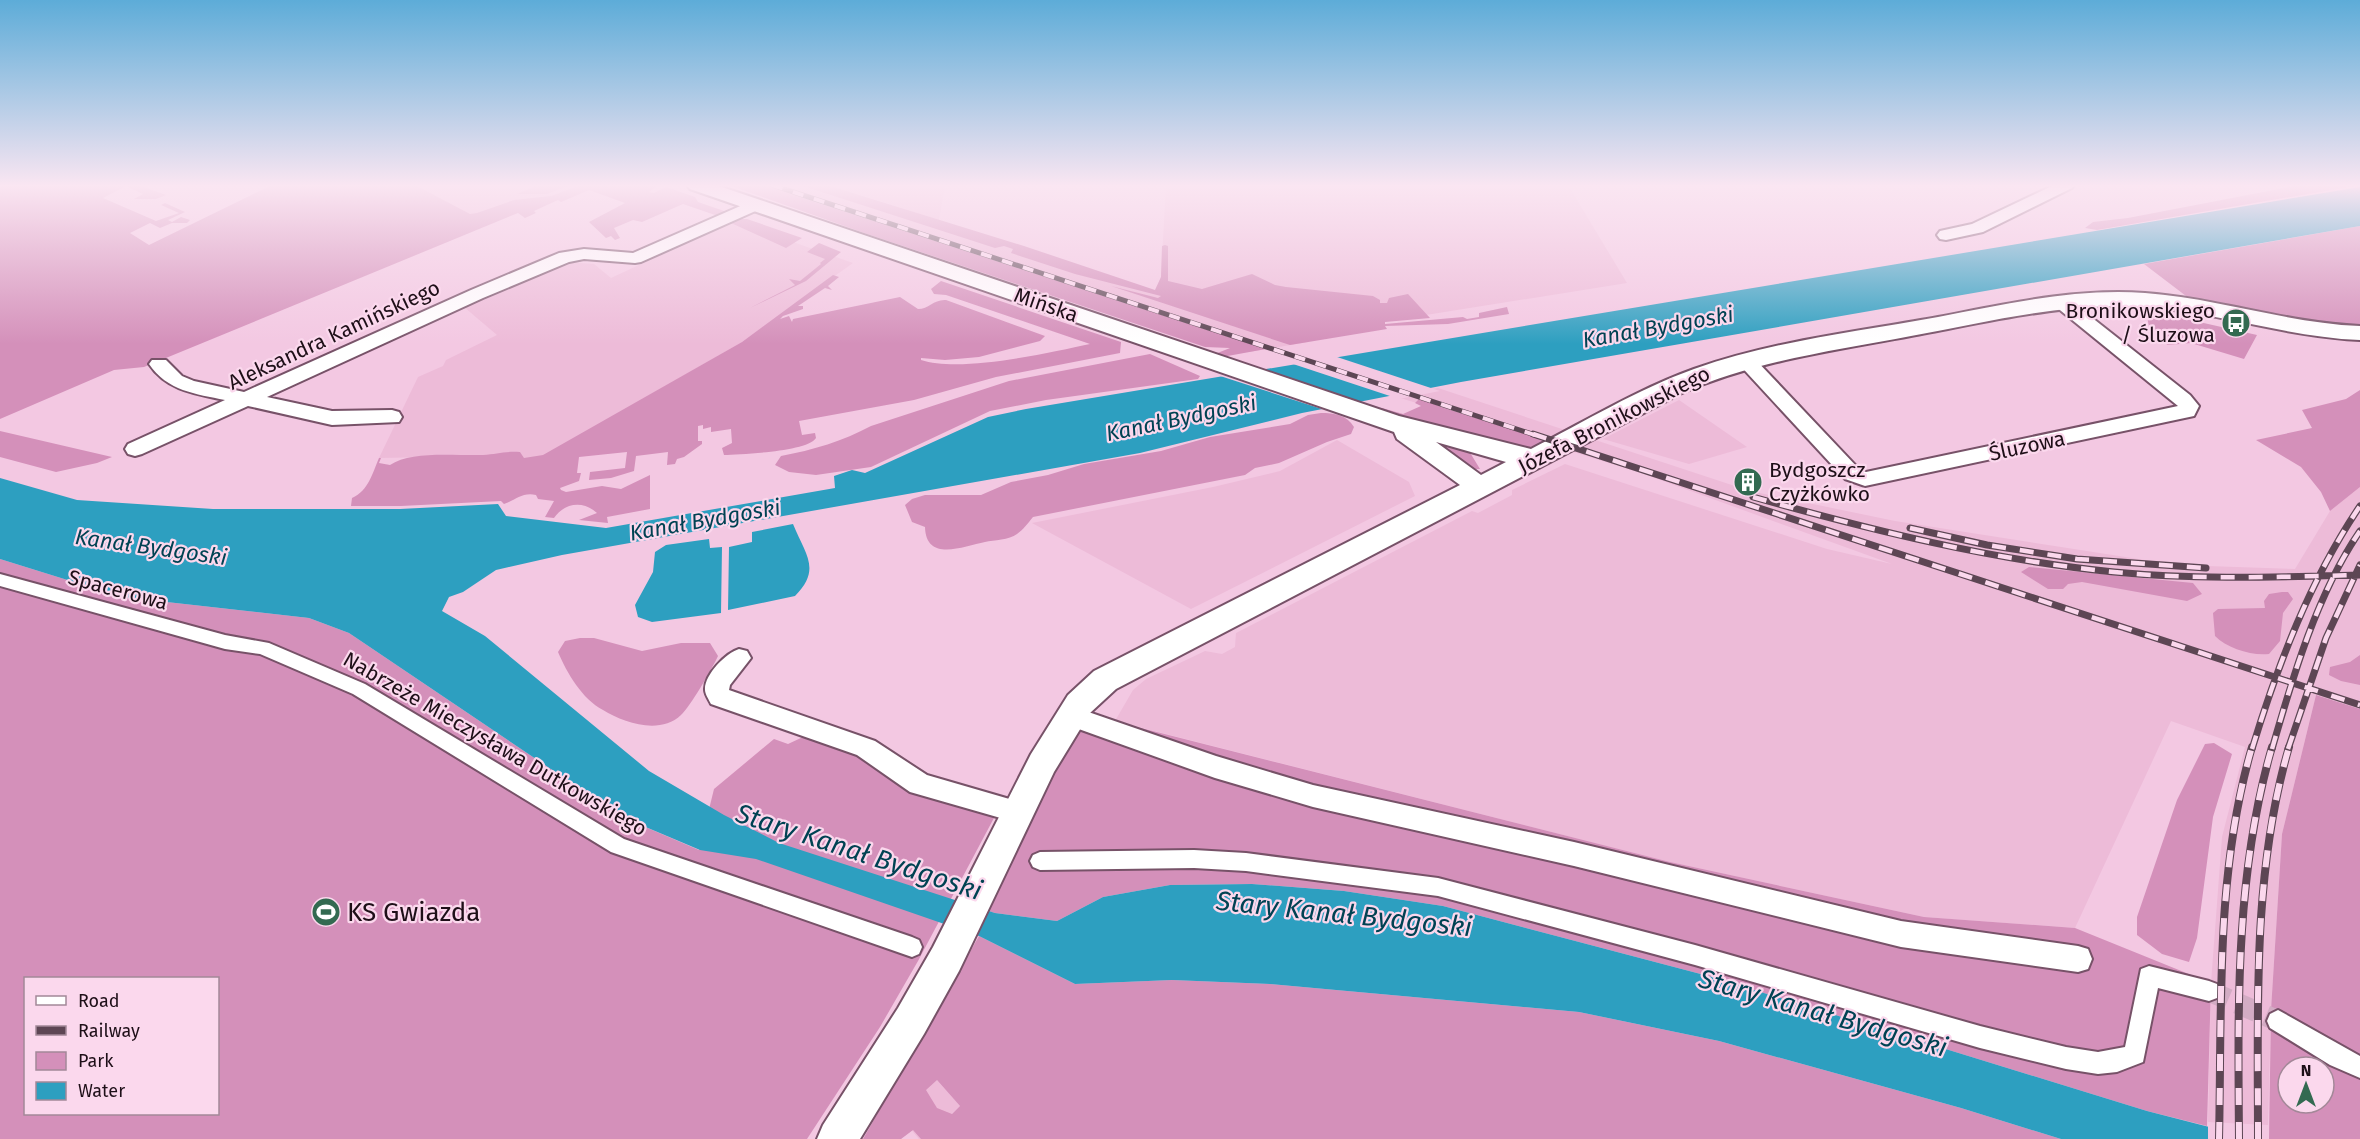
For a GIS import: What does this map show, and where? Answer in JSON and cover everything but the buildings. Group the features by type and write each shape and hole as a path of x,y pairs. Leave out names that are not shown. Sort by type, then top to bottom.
{"street":[{"name":"Aleksandra Kamińskiego","path":"135,449 564,257 584,254 635,258 680,238"},
{"name":"Mińska","path":"849,238 1386,421 1418,428 1475,446 1536,459"},
{"name":"Józefa Bronikowskiego","path":"837,1139 911,1021 952,946 1042,764 1071,716 1086,697 1105,680 1692,378 1746,361 2061,302 2101,298 2148,300 2310,330 2360,333"},
{"name":"Śluzowa","path":"1746,361 1852,474 1865,479 2187,411 2188,406 2183,399 2061,302"},
{"path":"159,364 175,381 181,383 332,418 392,417"},
{"name":"Mińska","path":"1386,421 1488,483"},
{"path":"1475,446 1488,483"},
{"name":"Spacerowa","path":"0,580 225,642"},
{"name":"Nabrzeże Mieczysława Dutkowskiego","path":"225,642 263,648 360,689 618,846 912,947"},
{"path":"739,658 719,682 717,691 720,697 866,748 919,784 1018,812"},
{"path":"1071,716 1215,767 1323,798 1596,859 1901,934 2078,959"},
{"path":"1040,861 1215,860 1344,873 1438,886 1695,955 1980,1037 2066,1058 2098,1063 2117,1061 2135,1054 2149,976 2209,991"},
{"path":"2278,1022 2338,1057 2360,1067"}],"shaded area":[{"path":"696,238 782,238 853,263 742,342 537,460 485,456 379,458 418,377 443,366 446,360 497,335 464,307 568,262 594,264 611,278"},
{"path":"915,238 983,238 1308,342 1249,352"},
{"path":"1163,238 1600,238 1627,283 1407,318 1306,313 1158,285 1161,277"},
{"path":"1438,388 1750,491 1895,521 2177,565 2295,569 2330,511 2360,487 2360,709 2316,695 2282,834 2271,1010 2268,1125 2208,1122 2211,983 2222,837 2245,747 2171,721 2075,928 1924,917 1670,862 1115,721 1133,690 1146,679 1205,651 1222,654 1235,647 1236,633 1472,511 1478,513 1512,495 1512,490 1565,464 1827,549 1892,564 1641,473 1394,396"},
{"path":"1679,400 1747,447 1689,464 1603,439"},
{"path":"1337,440 1409,482 1415,496 1191,609 1032,523 1213,487 1280,471"},
{"path":"936,1079 960,1106 924,1139 919,1139 898,1114"}],"green space":[{"path":"0,238 138,238 149,245 163,238 457,238 144,367 114,370 0,419"},
{"path":"764,238 802,238 786,248"},
{"path":"879,238 926,238 1266,349 1222,357 1215,354 1230,348 1205,347"},
{"path":"965,238 999,238 1155,290 1161,277 1162,246 1165,245 1168,246 1168,281 1202,289 1252,274 1275,285 1373,296 1380,300 1380,303 1387,303 1389,298 1408,294 1430,318 1385,322 1385,324 1463,317 1467,319 1479,317 1479,313 1507,307 1509,314 1448,324 1385,326 1387,329 1290,345 1111,286 1158,298 1161,296 1075,274 1011,253 1013,249 1004,246 995,248"},
{"path":"2291,238 2360,238 2360,327 2328,326 2190,299 2144,264"},
{"path":"819,243 841,252 806,281 750,308 795,285 789,279 800,281 821,264 825,259 807,252"},
{"path":"833,275 839,277 828,286 832,290 825,288 798,306 803,306 803,309 780,319 789,316 792,322 793,319 900,297 918,309 946,300 1045,336 1040,341 979,357 945,360 921,358 921,360 958,364 981,363 1090,344 946,295 934,294 931,289 941,281 1121,342 1120,353 996,377 914,400 799,421 802,435 815,433 816,438 810,443 788,449 724,455 722,448 732,443 731,429 711,432 711,427 703,429 703,425 698,426 698,441 702,441 702,444 684,457 677,459 675,464 667,465 668,452 636,456 634,471 611,478 589,480 590,472 625,468 627,452 579,457 577,473 581,473 579,481 560,488 561,490 566,492 602,486 621,489 650,475 650,509 607,517 608,523 579,520 597,513 580,505 568,506 554,518 545,517 554,501 538,499 536,495 531,494 523,495 504,504 501,501 351,506 352,498 362,491 369,481 379,458 381,458 379,463 390,465 410,457 435,455 520,452 524,458 543,455 742,342"},
{"path":"2146,310 2257,335 2244,359 2191,343 2168,345 2150,333"},
{"path":"1150,354 1200,376 1198,379 1046,400 990,411 871,467 816,475 789,472 775,465 781,456 828,444 871,426 1009,381"},
{"path":"2360,390 2360,487 2330,511 2321,492 2301,467 2256,440 2312,428 2302,410 2346,399"},
{"path":"1420,398 1441,407 1551,442 1533,447 1522,447 1485,437 1467,437 1377,409 1382,408 1403,414 1421,406 1415,403"},
{"path":"1321,413 1344,417 1354,427 1351,434 1279,463 1255,468 1245,475 1033,517 1019,532 1006,539 957,549 939,549 927,538 925,527 912,522 905,505 912,499 925,495 981,495 1011,482 1048,475 1084,464 1161,451 1210,437 1290,424 1308,415"},
{"path":"0,431 112,457 97,463 56,472 0,457"},
{"path":"1415,432 1469,451 1480,469 1473,469"},
{"name":"KS Gwiazda","path":"0,559 122,597 309,618 349,633 622,817 699,850 714,789 774,739 788,744 803,737 814,737 995,816 880,1027 807,1139 0,1139"},
{"path":"2029,567 2193,583 2202,594 2187,601 2082,582 2068,584 2063,589 2048,589 2021,572"},
{"path":"2288,592 2293,599 2283,613 2280,641 2269,654 2255,654 2240,650 2215,636 2213,613 2218,609 2265,608 2264,601 2269,594"},
{"path":"594,638 642,651 681,643 710,643 718,656 681,715 663,724 642,725 631,723 603,710 588,699 576,685 558,652 565,641"},
{"path":"2360,655 2360,685 2341,681 2329,675 2330,667 2350,662"},
{"path":"2316,695 2360,709 2360,1139 2269,1139 2271,1010 2282,834"},
{"path":"1074,711 1670,862 1924,917 2075,928 2211,983 2207,1126 2147,1111 1712,977 1443,906 1344,891 1252,884 1170,885 1103,897 1057,921 995,913 972,906"},
{"path":"2214,743 2232,754 2213,817 2197,938 2189,962 2162,954 2137,935 2137,917 2177,800 2205,744"},
{"path":"979,936 1075,984 1172,980 1270,984 1579,1012 1719,1041 1961,1108 2061,1139 921,1139 913,1130 901,1139 863,1139","holes":["937,1080 960,1106 952,1114 937,1108 926,1090"]}],"water":[{"path":"2053,238 2290,238 1461,382 1302,413 1140,453 562,555 496,570 463,592 449,597 442,611 485,636 649,771 724,815 779,843 995,913 1057,921 1103,897 1170,885 1252,884 1344,891 1443,906 1712,977 2147,1111 2256,1139 2061,1139 1961,1108 1719,1041 1579,1012 1270,984 1172,980 1075,984 979,936 756,859 700,850 622,817 349,633 309,618 122,597 0,559 0,478 77,500 213,509 400,509 498,504 506,516 606,528 835,488 834,476 852,470 865,473 988,417"},
{"path":"793,524 809,561 808,578 803,586 795,596 728,610 729,547 752,542 752,532"},
{"path":"709,539 710,548 722,547 721,613 652,622 638,617 635,605 653,572 655,552 666,545"}],"pier":[{"path":"1334,356 1440,391 1399,399 1290,363"},
{"path":"1258,367 1365,405 1328,411 1214,374"},
{"path":"2208,1123 2257,1136 2259,1139 2208,1139"}],"tunnel":[{"path":"2209,991 2278,1021"}],"railway":[{"path":"934,238 1538,436"},
{"path":"1533,434 2276,677"},
{"path":"1753,497 1932,542 2068,567 2176,576 2320,576"},
{"path":"2320,576 2360,506"},
{"path":"1910,528 1987,545 2077,559 2206,568"},
{"path":"2334,575 2360,531"},
{"path":"2355,575 2360,565"},
{"path":"2292,683 2308,636 2334,575"},
{"path":"2320,576 2334,575"},
{"path":"2334,575 2355,575"},
{"path":"2309,688 2326,638 2355,575"},
{"path":"2355,575 2360,575"},
{"path":"2276,677 2297,623 2320,576"},
{"path":"2252,749 2276,677"},
{"path":"2276,677 2292,683"},
{"path":"2272,749 2292,683"},
{"path":"2292,683 2309,688"},
{"path":"2288,749 2309,688"},
{"path":"2309,688 2360,705"},
{"path":"2219,1139 2221,991 2226,892 2240,795 2252,747"},
{"path":"2239,1139 2239,991 2245,892 2260,795 2272,747"},
{"path":"2258,1139 2258,991 2263,893 2277,795 2289,747"}],"place":[{"name":"Bronikowskiego / Śluzowa","path":"2236,323"},
{"name":"Bydgoszcz Czyżkówko","path":"1748,482"},
{"name":"KS Gwiazda","path":"326,912"}],"water label":[{"name":"Kanał Bydgoski","path":"1658,327"},
{"name":"Kanał Bydgoski","path":"1181,418"},
{"name":"Kanał Bydgoski","path":"705,520"},
{"name":"Kanał Bydgoski","path":"151,547"},
{"name":"Stary Kanał Bydgoski","path":"859,852"},
{"name":"Stary Kanał Bydgoski","path":"1344,914"},
{"name":"Stary Kanał Bydgoski","path":"1823,1013"}]}
